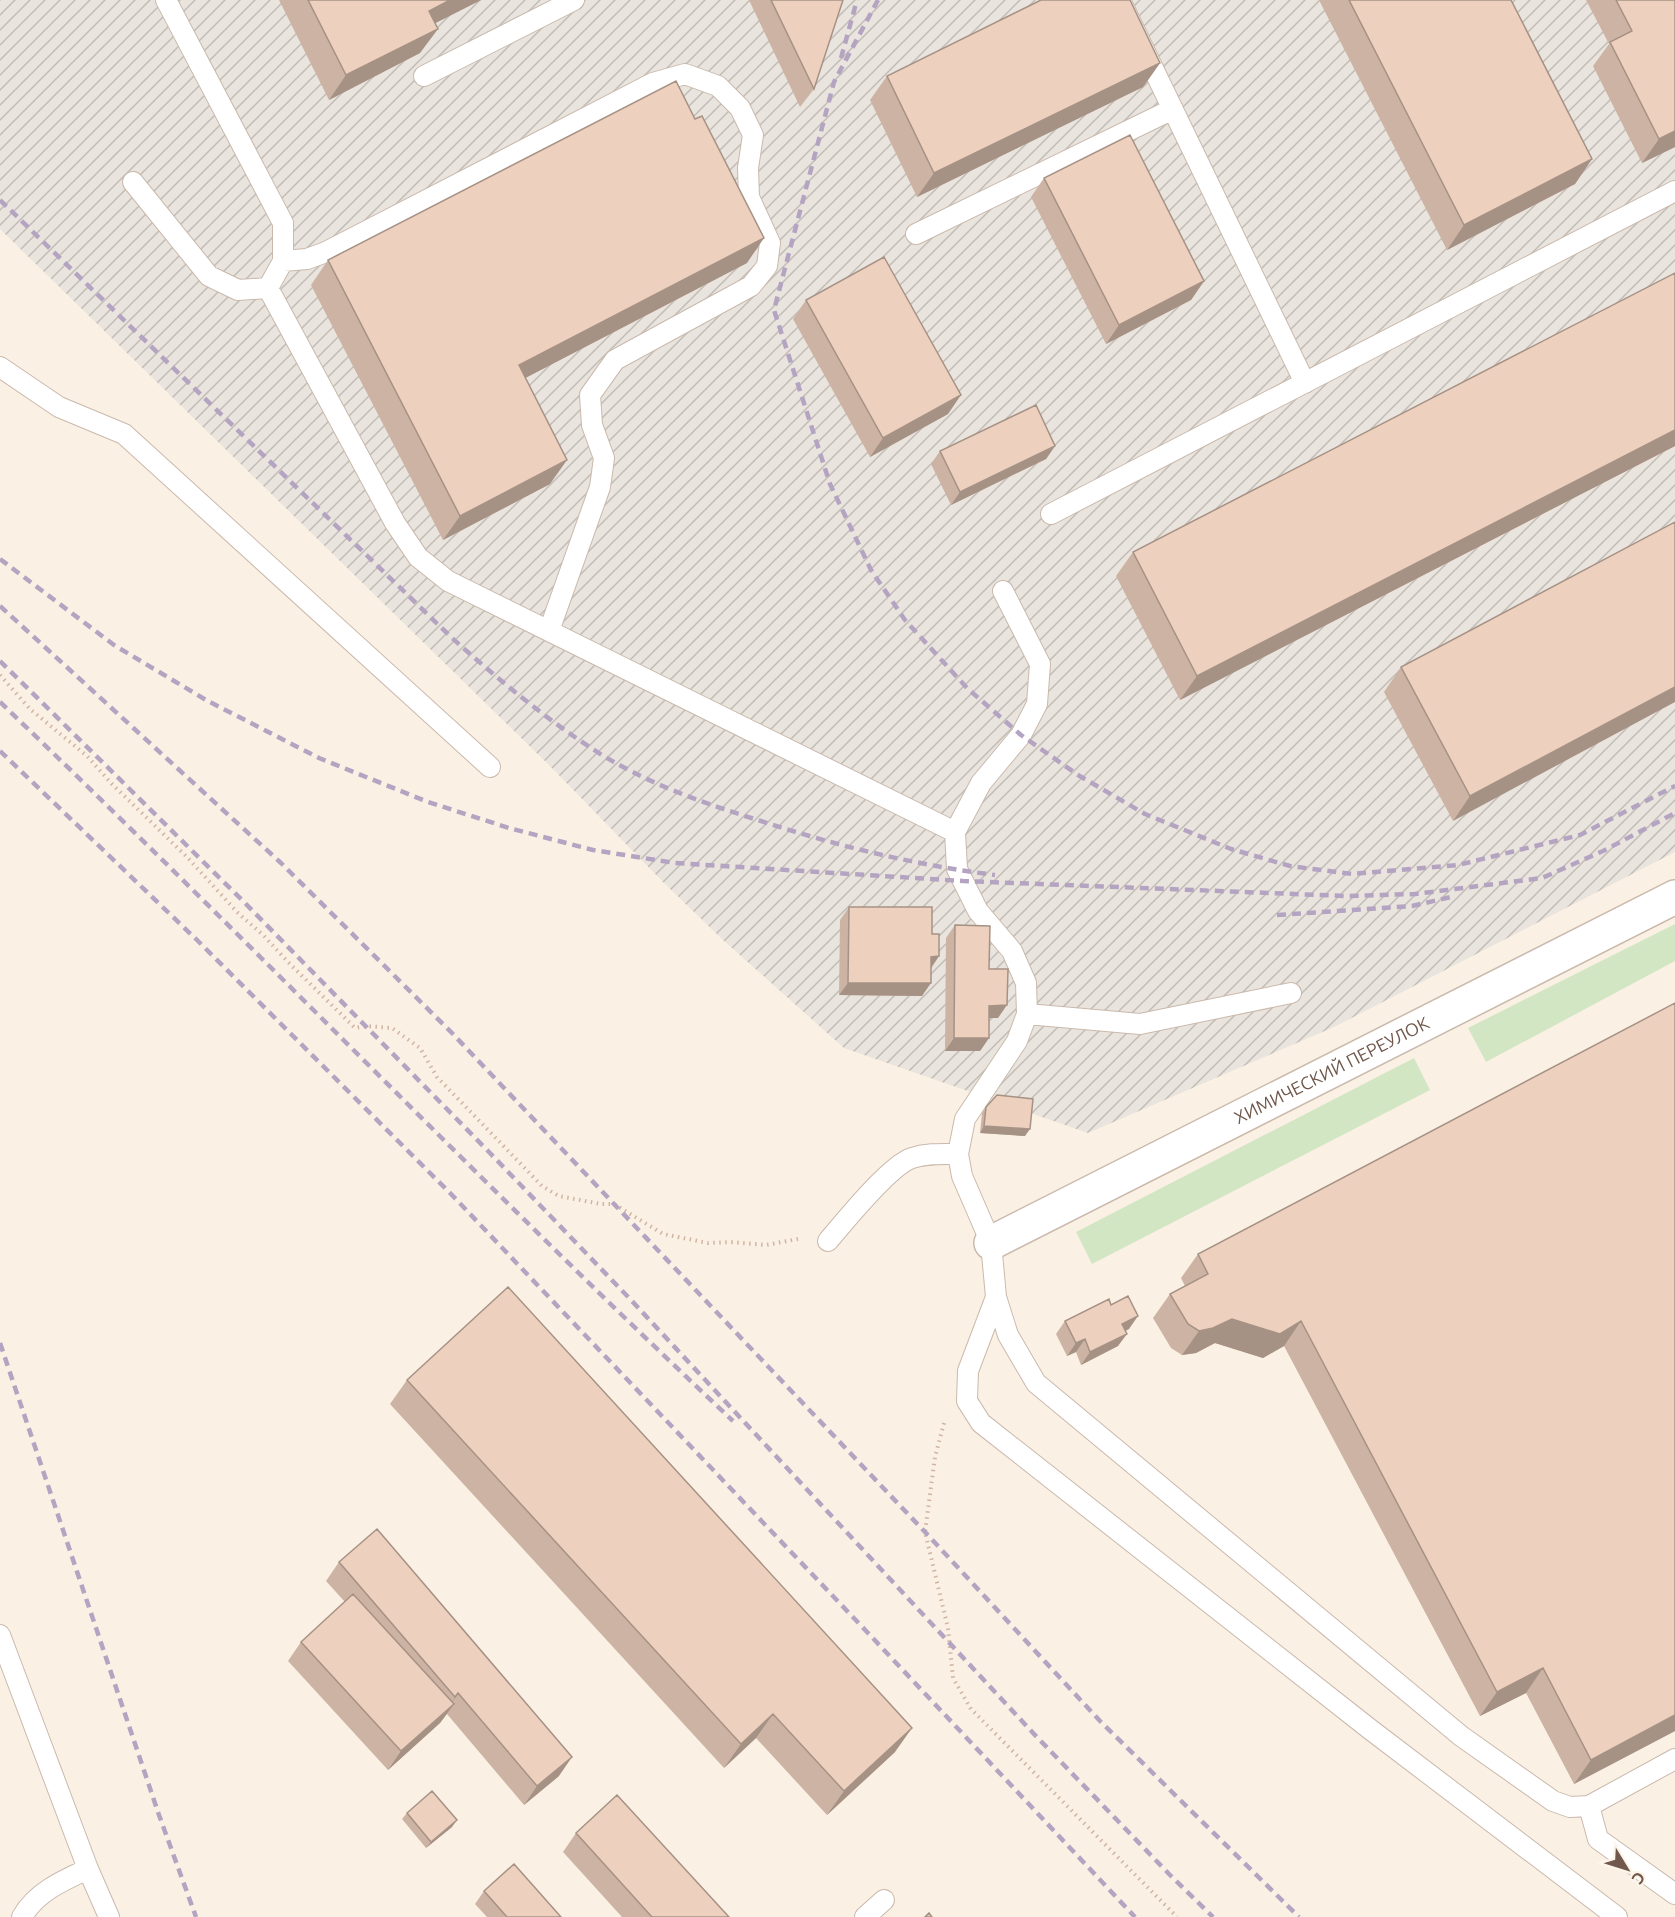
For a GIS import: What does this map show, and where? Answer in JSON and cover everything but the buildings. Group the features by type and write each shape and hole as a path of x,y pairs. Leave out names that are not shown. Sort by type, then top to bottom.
{"street":[{"name":"ХИМИЧЕСКИЙ ПЕРЕУЛОК","path":"991,1243 1675,897"}],"lane":[{"path":"166,0 283,223 283,261 268,288"},
{"path":"424,76 574,0"},
{"path":"1120,0 1305,383"},
{"path":"283,261 307,259 326,252 653,83 685,74 718,87 740,108 753,135 748,168 749,197 770,243 767,266 751,286 615,360 590,395 592,424 604,458 600,487 549,631"},
{"path":"916,234 1173,109"},
{"path":"133,182 209,276 238,290 268,288"},
{"path":"1051,514 1675,190"},
{"path":"268,288 395,523 418,557 448,581 955,831"},
{"path":"0,368 59,407 124,434 490,767"},
{"path":"1003,591 1040,664 1037,704 1021,735 981,783 955,831 957,868 978,911 1012,951 1026,983 1028,1014 1017,1041 965,1119 958,1155 962,1176 991,1243 996,1297 1008,1335 1036,1383 1461,1736 1553,1801 1570,1807 1588,1806 1675,1759"},
{"path":"1028,1014 1140,1024 1291,993"},
{"path":"831,1237 892,1170 909,1159 929,1154 958,1155"},
{"path":"996,1297 968,1371 967,1401 981,1423 1371,1730 1617,1917"},
{"path":"0,1635 88,1869 109,1917"},
{"path":"1588,1806 1598,1839 1675,1894"},
{"path":"22,1917 25,1911 54,1884 88,1869"},
{"path":"865,1917 884,1900"}],"path":[{"path":"0,675 30,709 87,756 112,784 187,857 237,912 264,936 355,1028 366,1026 392,1028 420,1048 437,1077 542,1186 559,1196 601,1204 614,1204 663,1234 708,1243 766,1245 831,1237"},
{"path":"968,1371 949,1400 935,1457 925,1532 948,1628 953,1678 971,1709 1177,1917"}],"shaded area":[{"path":"0,0 1675,0 1675,852 1334,1027 1088,1133 844,1048 723,940 663,882 551,767 0,229"}],"green space":[{"path":"1675,924 1675,961 1486,1062 1468,1028"},
{"path":"1414,1058 1430,1090 1092,1264 1076,1232"}],"railway":[{"path":"841,58 857,0"},
{"path":"878,0 834,82 774,310 830,484 871,570 905,620 967,688 1021,735 1078,775 1145,814 1231,849 1290,866 1352,874 1458,865 1580,835 1675,786"},
{"path":"0,200 452,638 524,700 582,742 621,766 659,785 740,815 876,854 995,875"},
{"path":"0,559 114,645 206,700 319,758 428,802 509,828 593,850 675,863 963,881 1346,896 1415,894 1542,878 1603,851 1675,813"},
{"path":"0,606 281,863 451,1032 925,1532 1100,1721 1299,1917"},
{"path":"0,661 244,902 489,1152 631,1300 1034,1734 1213,1917"},
{"path":"0,702 184,881 548,1243 733,1421"},
{"path":"0,751 197,940 451,1194 1135,1917"},
{"path":"1277,915 1412,906 1451,897"},
{"path":"0,1343 159,1815 196,1917"}]}
